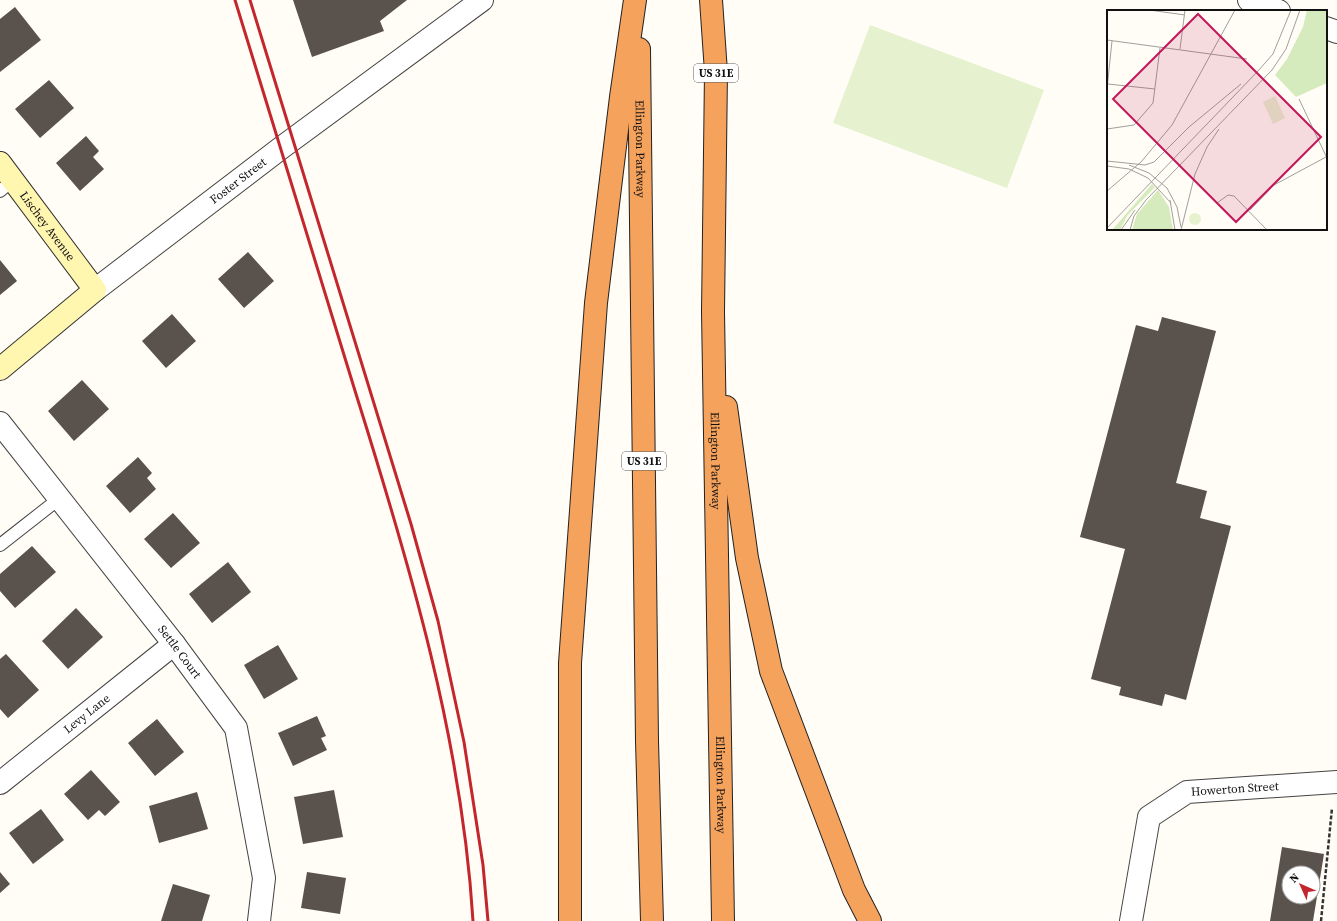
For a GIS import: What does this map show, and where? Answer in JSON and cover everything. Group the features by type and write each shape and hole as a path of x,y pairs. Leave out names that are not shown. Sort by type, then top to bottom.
{"highway":[{"path":"570,921 570,679 573,624 596,303 621,97 635,0"},
{"name":"Ellington Parkway","path":"638,0 647,741 652,921"},
{"name":"Ellington Parkway","path":"711,0 716,72 713,312 723,921"},
{"path":"713,312 748,558 771,671 854,890 870,921"}],"street":[{"name":"Foster Street","path":"0,369 95,290 280,148 482,0"},
{"path":"1249,0 1276,10"},
{"path":"1327,28 1337,32"},
{"name":"Lischey Avenue","path":"0,162 7,185 95,290"},
{"name":"Settle Court","path":"0,423 174,644 236,728 264,878 259,921"},
{"name":"Levy Lane","path":"0,783 174,644"},
{"name":"Howerton Street","path":"1131,921 1150,817 1187,792 1337,782"}],"lane":[{"path":"0,545 60,498"}],"path":[{"path":"1321,921 1332,808"}],"green space":[{"path":"870,25 1044,90 1007,188 833,123"}],"building":[{"path":"293,0 407,0 380,21 384,31 312,57"},
{"path":"15,7 41,40 0,72 0,19"},
{"path":"49,80 74,108 40,138 15,109"},
{"path":"86,136 99,151 93,157 104,169 80,191 56,163"},
{"path":"248,252 274,281 244,308 218,279"},
{"path":"0,260 17,281 0,295"},
{"path":"172,314 196,341 166,368 142,341"},
{"path":"1162,317 1216,331 1176,483 1207,491 1200,518 1231,526 1186,700 1165,694 1162,706 1119,695 1121,687 1091,679 1125,549 1080,537 1136,325 1158,331"},
{"path":"82,380 109,409 74,441 48,411"},
{"path":"138,457 152,473 147,478 156,489 130,513 106,486"},
{"path":"173,513 200,543 171,568 144,539"},
{"path":"32,546 56,572 15,608 0,591 0,574"},
{"path":"228,562 251,592 212,623 189,594"},
{"path":"76,608 103,637 68,669 42,641"},
{"path":"278,645 298,679 264,699 244,665"},
{"path":"6,654 39,690 8,718 0,709 0,659"},
{"path":"317,716 326,736 321,738 327,750 293,766 278,733"},
{"path":"157,719 184,752 155,776 128,743"},
{"path":"91,770 120,802 105,816 99,810 88,820 64,794"},
{"path":"334,790 343,837 303,844 294,797"},
{"path":"197,792 208,829 159,843 149,806"},
{"path":"41,809 64,840 33,864 9,833"},
{"path":"1282,847 1324,854 1321,872 1321,865 1281,865 1281,905 1316,905 1313,921 1270,921"},
{"path":"0,872 10,884 0,893"},
{"path":"307,872 346,878 340,914 301,908"},
{"path":"173,884 210,895 202,921 161,921"}],"railway":[{"path":"235,0 396,523 431,654 458,786 467,853 473,921"},
{"path":"250,0 411,524 438,621 464,742 483,865 488,921"}]}
